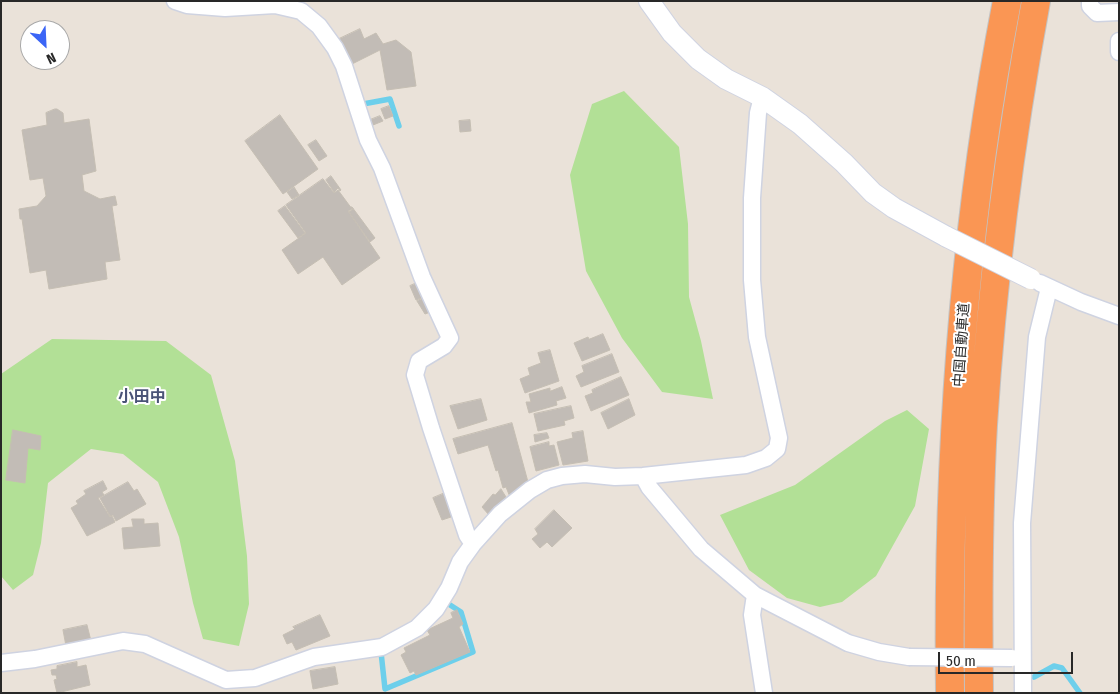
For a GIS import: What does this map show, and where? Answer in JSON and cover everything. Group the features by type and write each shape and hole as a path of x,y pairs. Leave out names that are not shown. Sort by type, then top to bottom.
{"highway":[{"name":"中国自動車道","path":"950,693 951,551 956,425 964,305 978,180 994,68 1007,1"},
{"name":"中国自動車道","path":"979,693 983,426 993,302 1005,190 1036,1"}],"street":[{"path":"175,1 187,5 225,8 275,5 301,11 319,26 335,48 344,66 368,140 382,168 422,277 450,338 444,346 419,361 415,375 467,535 473,544"},
{"path":"648,1 672,33 698,59 726,79 762,97 800,124 874,193 894,208 947,237 1040,283 1119,316"},
{"path":"1090,1 1090,6 1097,13 1119,12"},
{"path":"1119,41 1119,52"},
{"path":"1,663 36,659 123,641 145,644 226,680 255,678 314,657 382,647 417,628 436,609 449,588 460,562 473,544 500,514 530,490 547,480 562,476 585,474 615,477 643,476 746,465 766,458 777,449 779,438 757,337 752,280 752,198 758,113 762,97"},
{"path":"1023,693 1018,658 1022,523 1040,283"},
{"path":"643,476 649,487 702,549 755,595 848,643 878,652 909,657 1018,658"},
{"path":"755,595 752,615 764,693"}],"green space":[{"path":"624,91 679,147 688,224 689,297 701,341 713,399 662,392 622,338 586,271 570,175 592,104"},
{"path":"52,339 166,341 211,375 235,461 247,556 249,604 239,646 203,639 179,537 158,482 123,454 91,449 48,483 41,543 33,575 13,590 1,576 1,374"},
{"path":"907,410 929,429 915,506 876,576 842,602 820,607 787,598 749,570 720,515 795,485 885,421"}],"building":[{"path":"360,29 364,39 376,33 383,44 396,40 411,52 416,86 387,90 380,50 348,66 339,39"},
{"path":"389,106 393,116 385,119 381,109"},
{"path":"55,109 63,113 64,123 89,119 96,171 82,175 84,191 100,199 115,196 117,205 112,206 120,260 105,262 107,279 49,289 46,270 30,273 19,209 37,206 46,196 43,178 30,180 22,130 47,125 46,113"},
{"path":"280,115 318,169 283,194 245,141"},
{"path":"380,116 383,121 373,125 370,120"},
{"path":"470,120 471,131 460,132 459,121"},
{"path":"316,140 327,156 319,161 308,145"},
{"path":"331,176 340,191 338,188 334,192 326,180"},
{"path":"323,179 334,193 338,190 352,209 348,211 380,258 342,285 323,257 298,274 282,250 306,233 286,205"},
{"path":"294,187 299,195 292,199 287,192"},
{"path":"285,206 305,233 298,238 278,211"},
{"path":"352,207 375,238 370,242 349,212 353,209"},
{"path":"419,282 426,296 416,300 410,286"},
{"path":"426,297 433,311 425,314 417,301"},
{"path":"603,334 610,350 582,361 574,343 588,337 589,339"},
{"path":"550,350 559,381 525,393 520,379 530,375 528,368 541,363 538,353"},
{"path":"612,354 619,372 581,387 576,376 584,372 582,366"},
{"path":"621,377 629,395 591,411 585,396 593,393 592,390"},
{"path":"562,387 566,398 556,401 557,405 529,413 526,402 531,402 529,394 550,388 550,391"},
{"path":"481,399 487,420 458,429 450,406"},
{"path":"629,399 635,415 608,429 601,413"},
{"path":"571,406 574,418 564,421 565,425 538,431 534,414"},
{"path":"512,423 528,482 510,497 506,487 503,488 488,445 458,454 453,439"},
{"path":"13,430 41,436 40,450 28,448 25,483 6,480"},
{"path":"583,431 588,461 563,465 557,442 573,438 572,433"},
{"path":"547,433 549,438 535,442 534,435"},
{"path":"549,442 549,446 554,445 559,465 536,471 530,447"},
{"path":"103,481 107,489 102,492 104,495 98,498 115,522 87,536 71,508 78,504 76,501 86,494 84,491"},
{"path":"128,482 134,491 137,489 146,504 116,521 113,515 110,516 100,498"},
{"path":"501,489 506,497 489,515 482,507 493,494 495,495"},
{"path":"445,493 454,516 442,520 433,498"},
{"path":"554,510 572,528 552,547 547,542 540,548 532,539 538,534 535,529"},
{"path":"132,519 144,519 144,524 158,523 160,546 124,549 122,528 133,527"},
{"path":"457,610 463,624 459,627 470,652 416,675 414,671 410,673 401,655 406,652 404,648 430,635 427,630 453,618 451,613"},
{"path":"320,615 330,636 296,650 292,642 287,644 283,635 295,629 293,627"},
{"path":"87,625 91,641 66,646 63,630"},
{"path":"77,662 77,667 86,665 90,685 57,693 54,680 57,679 56,675 52,675 51,670 57,669 57,666"},
{"path":"335,667 338,684 313,689 310,671"}],"waterway":[{"path":"363,104 390,99 399,126"},
{"path":"381,652 385,689 473,652 461,612 447,603"},
{"path":"1034,677 1054,666 1062,668 1080,693"}],"district":[{"name":"小田中","path":"142,398"}]}
